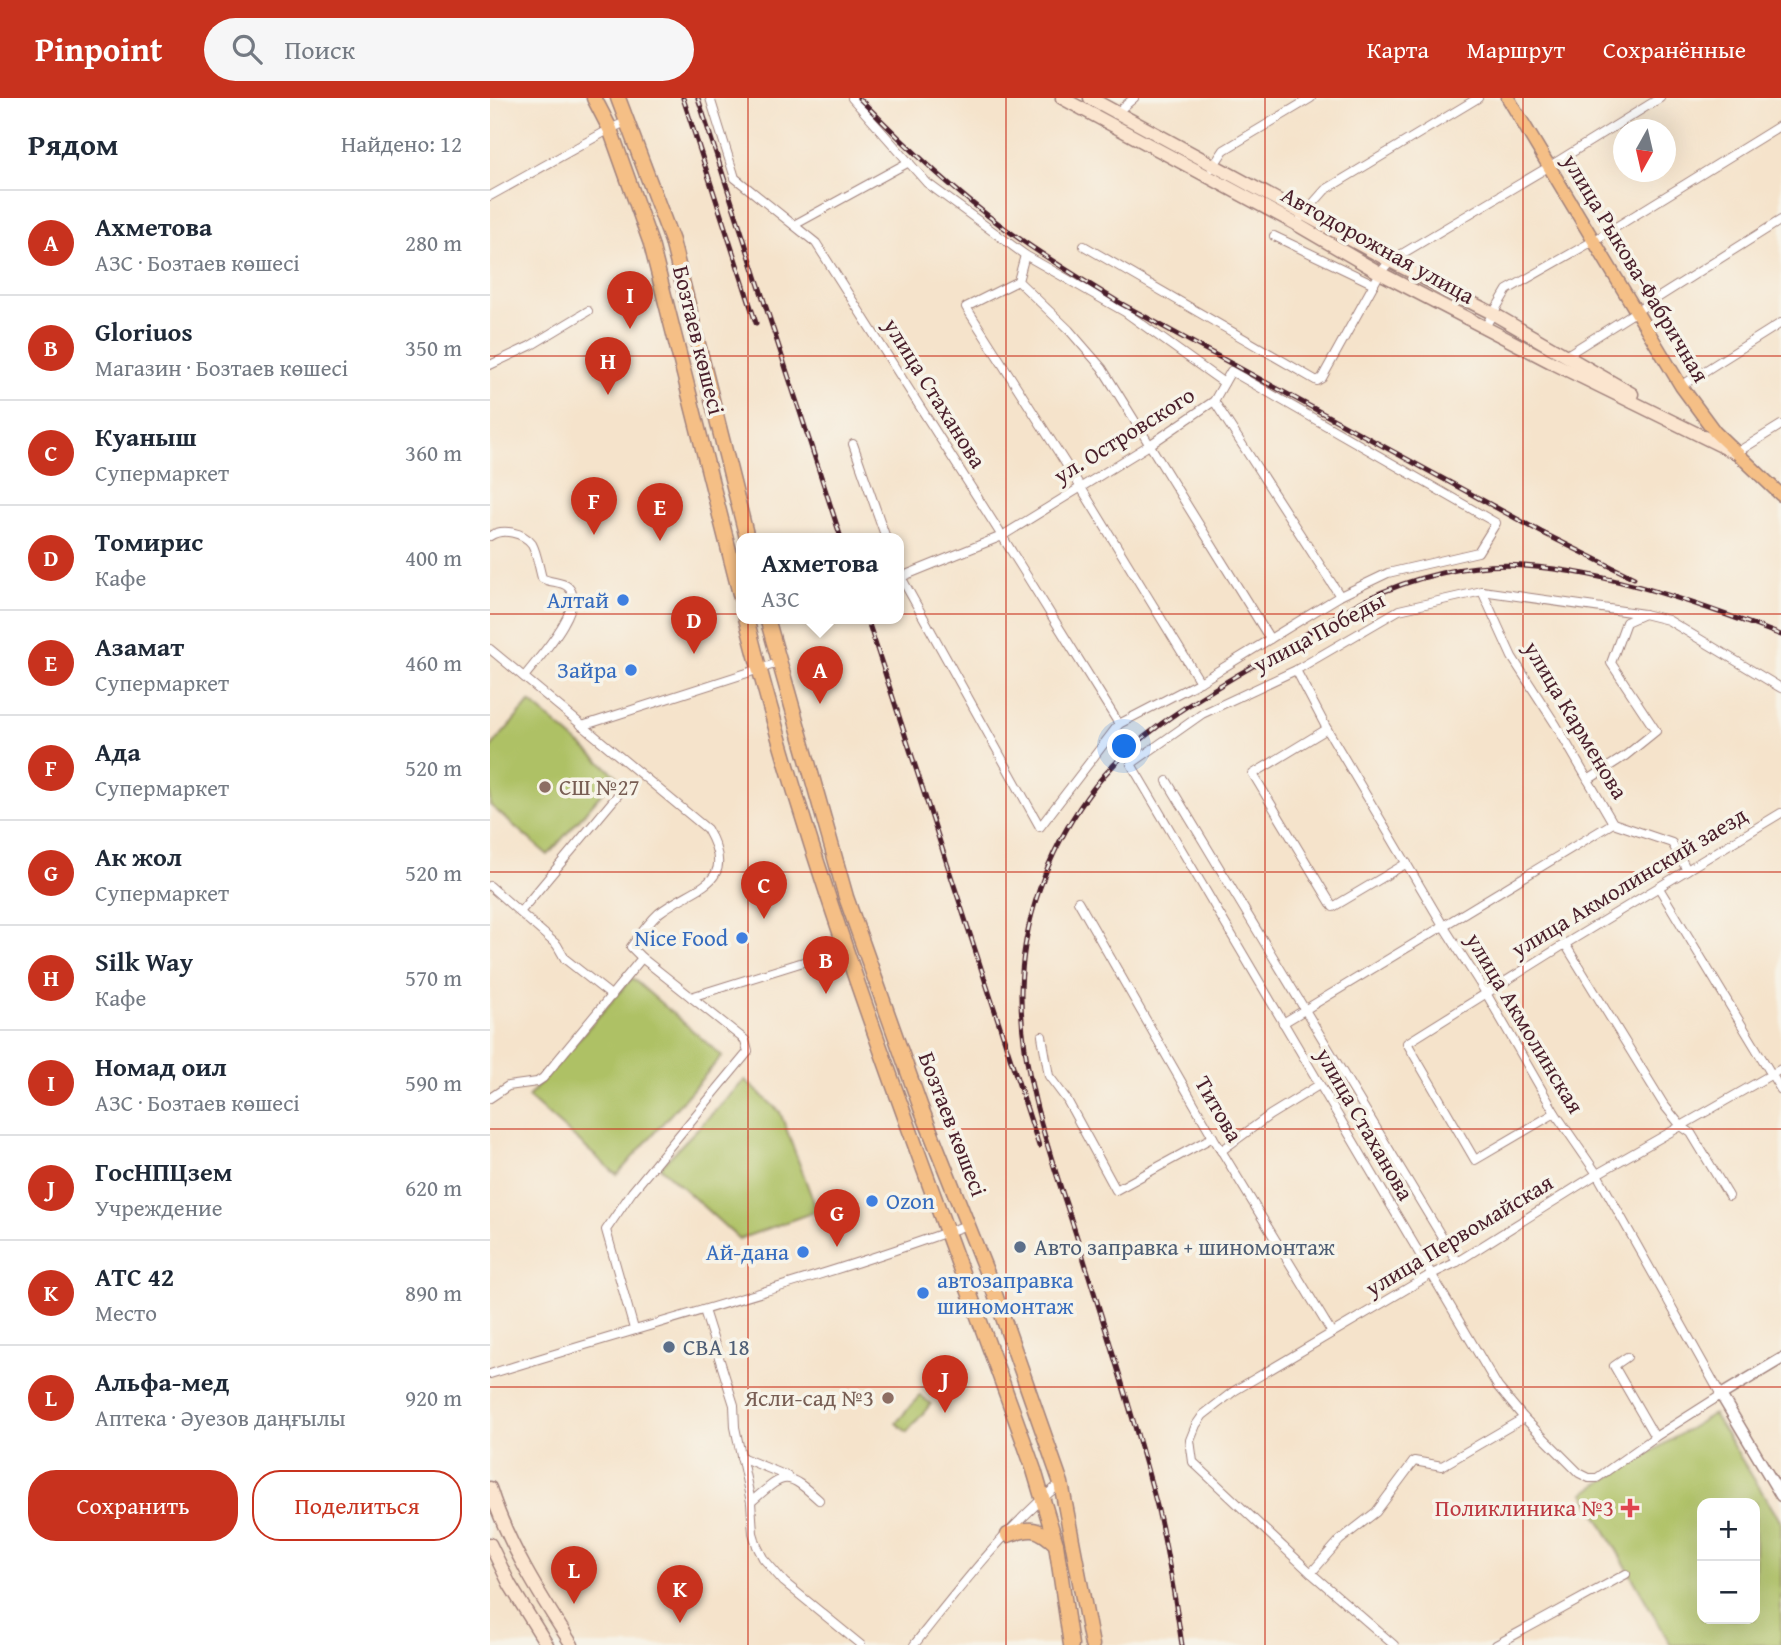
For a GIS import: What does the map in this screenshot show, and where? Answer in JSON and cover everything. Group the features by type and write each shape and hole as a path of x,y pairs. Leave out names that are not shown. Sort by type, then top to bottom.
{"highway":[{"name":"Бозтаев көшесі","path":"594,98 610,129 651,244 736,578"},
{"name":"Бозтаев көшесі","path":"618,98 672,241 746,533"},
{"name":"Бозтаев көшесі","path":"748,624 805,824 845,949 1042,1498 1056,1544 1071,1645"},
{"name":"Бозтаев көшесі","path":"768,624 846,897 921,1108 992,1286 1060,1483 1092,1645"},
{"path":"1008,1535 1027,1528 1035,1529 1056,1544"}],"main road":[{"name":"Автодорожная улица","path":"1062,98 1213,165 1300,219 1377,278 1412,288 1736,453"},
{"name":"Автодорожная улица","path":"1090,98 1112,118 1207,177 1390,261 1492,313 1567,355 1676,423"},
{"name":"улица Рыкова-Фабричная","path":"1508,98 1681,386 1716,432 1781,495"},
{"path":"490,1488 501,1522 528,1577 572,1645"},
{"path":"490,1544 510,1585 547,1645"}],"street":[{"name":"улица Стаханова","path":"710,98 735,178 816,243 1119,724"},
{"path":"852,98 927,183 1025,255 1125,312 1224,383"},
{"path":"1112,118 1134,98"},
{"path":"1207,177 1224,150 1311,98"},
{"path":"1300,219 1325,190 1478,98"},
{"path":"1084,246 1317,381 1322,378 1377,278 1390,261 1660,98"},
{"path":"490,196 628,121"},
{"path":"1485,327 1507,290 1595,240 1781,125"},
{"path":"794,225 909,162"},
{"path":"1567,355 1781,220"},
{"path":"1274,236 1377,278"},
{"path":"1025,255 1018,281 967,307 1200,682"},
{"path":"1412,288 1418,276"},
{"path":"1018,281 1069,330 1102,368 1270,639"},
{"path":"490,365 530,346 588,311"},
{"path":"1681,386 1781,323"},
{"name":"ул. Островского","path":"904,573 1002,536 1151,444 1214,401 1231,371 1496,523"},
{"path":"1214,401 1340,596"},
{"path":"1736,453 1781,425"},
{"path":"853,444 884,533"},
{"name":"улица Победы","path":"904,581 1040,827 1119,724 1200,682 1340,596 1388,573 1478,552 1496,523"},
{"path":"490,536 505,531 520,535 532,545 542,578 569,587 573,594 573,604 563,627 524,677"},
{"name":"улица Победы","path":"1133,769 1132,762 1202,714 1296,670 1399,610 1482,591 1644,614 1668,620 1781,688"},
{"name":"улица Карменова","path":"1482,591 1512,657 1556,725 1613,823 1672,843 1687,870"},
{"path":"1588,780 1625,756 1656,731 1611,663 1626,622 1644,614"},
{"path":"490,649 707,829 720,860 716,873 708,883 660,913 631,947 745,1040 748,1052 632,1192 606,1230 634,1329"},
{"path":"582,726 778,663"},
{"name":"улица Акмолинская","path":"1296,670 1327,729 1555,1113 1597,1174 1721,1395"},
{"path":"1327,729 1253,774 1332,907 1407,863"},
{"name":"улица Стаханова","path":"1133,769 1498,1387 1524,1418 1579,1473 1589,1478 1597,1478 1655,1437"},
{"path":"1167,781 1457,1262"},
{"path":"520,912 627,784"},
{"name":"улица Акмолинский заезд","path":"1555,1113 1475,1160 1407,1043 1781,813"},
{"path":"1283,1023 1613,823"},
{"path":"490,887 557,945 565,959 612,996"},
{"path":"1660,888 1781,1090"},
{"name":"Титова","path":"1078,901 1213,1137 1332,1333"},
{"path":"1564,944 1664,1105 1681,1126 1691,1133 1729,1196"},
{"path":"691,997 845,949"},
{"path":"490,1098 509,1086 537,1082 543,1077 642,958"},
{"path":"1042,1036 1049,1076 1068,1100 1116,1190 1213,1137"},
{"name":"улица Первомайская","path":"1311,1573 1193,1462 1190,1440 1203,1415 1234,1391 1430,1275 1457,1262 1597,1174 1781,1069"},
{"path":"1222,1151 1259,1122 1319,1085"},
{"path":"490,1374 704,1310 967,1225"},
{"path":"704,1310 731,1392 751,1502 753,1533 763,1558 784,1581 861,1645"},
{"path":"1627,1357 1614,1366 1655,1437 1781,1359"},
{"path":"1721,1395 1781,1496"},
{"path":"1394,1645 1311,1573 1340,1540 1377,1512 1414,1461 1442,1466 1524,1418"},
{"path":"741,1457 798,1481 818,1500"},
{"path":"751,1502 775,1482 790,1478"},
{"path":"914,1645 1008,1535 1042,1498 1060,1483"},
{"path":"1496,1645 1626,1574"}],"green space":[{"path":"530,702 617,776 548,855 490,805 490,748"},
{"path":"632,978 722,1056 617,1175 528,1097"},
{"path":"745,1080 780,1112 817,1211 739,1239 660,1167"},
{"path":"920,1395 931,1404 907,1432 896,1423"},
{"path":"1713,1414 1781,1522 1781,1645 1671,1645 1584,1493"}],"railway":[{"path":"683,98 756,323"},
{"path":"698,98 839,533"},
{"path":"859,98 946,182 984,212 1046,257 1120,303 1541,532 1634,578"},
{"path":"1182,1645 1157,1506 1111,1346 1050,1155 1026,1058 1021,992 1026,940 1039,889 1073,819 1105,774 1125,753 1171,717 1351,607 1421,578 1483,566 1557,569 1655,591 1781,635"},
{"path":"869,624 1039,1146"}],"place":[{"name":"Номад оил","path":"630,329"},
{"name":"Silk Way","path":"608,395"},
{"name":"Ада","path":"594,535"},
{"name":"Азамат","path":"660,541"},
{"name":"Алтай","path":"623,600"},
{"name":"Томирис","path":"694,654"},
{"name":"Зайра","path":"631,670"},
{"name":"Ахметова","path":"820,704"},
{"name":"СШ №27","path":"545,787"},
{"name":"Куаныш","path":"764,919"},
{"name":"Nice Food","path":"742,938"},
{"name":"Gloriuos","path":"826,994"},
{"name":"Ozon","path":"872,1201"},
{"name":"Ак жол","path":"837,1247"},
{"name":"Авто заправка + шиномонтаж","path":"1020,1247"},
{"name":"Ай-дана","path":"803,1252"},
{"name":"автозаправка шиномонтаж","path":"923,1293"},
{"name":"СВА 18","path":"669,1347"},
{"name":"Ясли-сад №3","path":"888,1398"},
{"name":"ГосНПЦзем","path":"945,1413"},
{"name":"Поликлиника №3","path":"1630,1508"},
{"name":"Альфа-мед","path":"574,1604"},
{"name":"АТС 42","path":"680,1623"}]}
